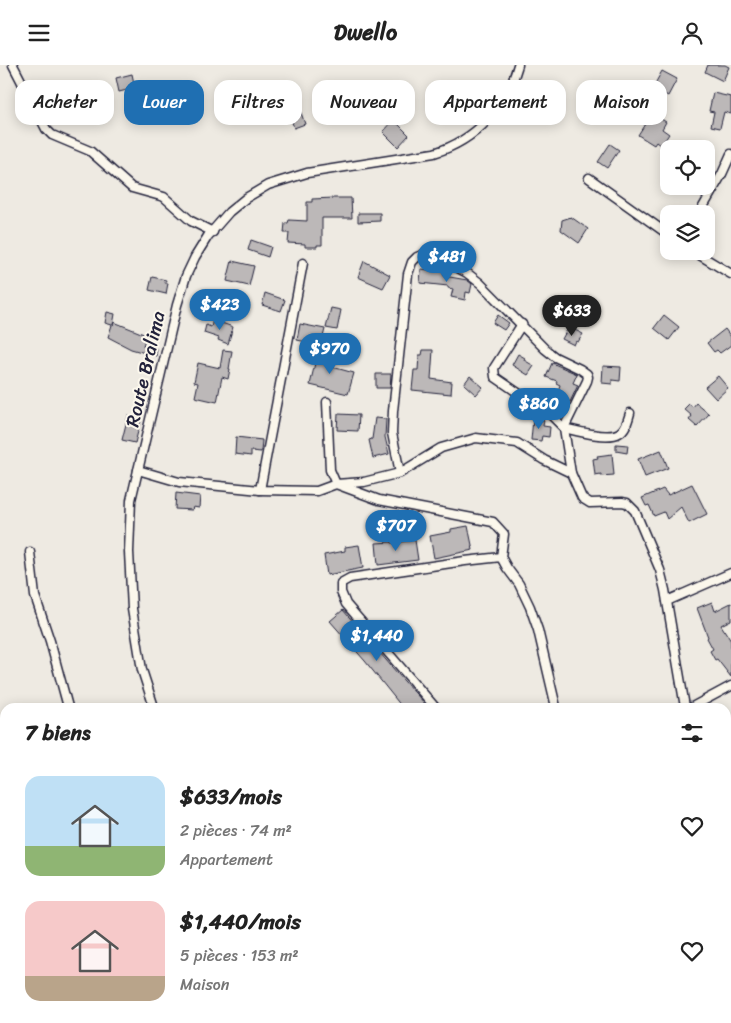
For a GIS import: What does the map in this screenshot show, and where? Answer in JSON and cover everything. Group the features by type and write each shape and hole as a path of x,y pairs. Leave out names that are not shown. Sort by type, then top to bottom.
{"street":[{"path":"12,65 46,129 52,135 90,151 132,187 164,197 191,221 212,232"},
{"name":"Route Bralima","path":"153,703 142,669 132,609 129,551 131,500 177,305 186,276 195,257 212,232 229,213 246,198 268,185 307,173 418,156 449,148 470,136 488,121 504,100 518,65"},
{"path":"704,205 722,174 731,153"},
{"path":"590,178 660,229"},
{"path":"400,473 392,433 408,274 412,262 424,254 436,256 467,273 480,283 522,324 544,349 555,357 580,369 588,377 564,428 571,473 578,491 586,501 590,503 627,503 635,511 660,570 684,703"},
{"path":"708,260 731,274"},
{"path":"260,489 303,263"},
{"path":"522,324 494,368 495,377 552,416 564,428 600,435 614,435 620,433 625,427 630,413"},
{"path":"327,402 330,470 336,484 379,500 493,522 504,534 502,557 507,568 519,583 533,615 555,703"},
{"path":"138,470 179,482 260,489 317,491 336,484 369,481 400,473 441,448 476,439 517,443 544,460 571,473"},
{"path":"30,552 35,596 50,641 67,703"},
{"path":"432,703 346,604 341,592 341,583 350,579 502,557"},
{"path":"667,601 731,573"},
{"path":"699,703 731,686"}],"building":[{"path":"708,65 725,65 729,67 723,81 705,72"},
{"path":"662,71 677,79 668,96 667,80 657,80"},
{"path":"132,74 133,80 124,80 124,91 119,92 116,78"},
{"path":"713,93 731,97 731,114 724,112 720,128 711,126 714,112 709,111"},
{"path":"302,116 305,124 294,128 293,125 302,125"},
{"path":"389,125 399,125 409,135 398,147 383,132"},
{"path":"644,125 664,125 662,129 669,134 665,140 660,140 660,145 656,142 654,145 638,135"},
{"path":"610,144 619,150 607,168 598,162"},
{"path":"351,198 352,218 322,218 322,245 317,245 317,247 305,247 305,244 288,243 289,233 284,233 285,223 288,223 289,220 307,221 307,202 312,202 312,199"},
{"path":"358,213 380,213 380,221 358,222"},
{"path":"571,217 588,229 579,243 561,230 562,220"},
{"path":"251,240 271,247 268,257 248,250"},
{"path":"232,261 254,266 249,286 227,281"},
{"path":"364,261 390,275 383,288 358,277"},
{"path":"421,269 444,271 444,276 467,280 472,284 470,293 466,292 465,300 451,297 453,289 448,288 448,286 420,283"},
{"path":"152,277 166,280 165,283 168,283 166,294 149,290"},
{"path":"265,293 285,300 281,311 262,305"},
{"path":"331,308 341,310 337,330 326,328"},
{"path":"107,312 115,314 113,325 114,322 146,335 143,346 157,349 156,356 131,349 108,337 112,325 105,323"},
{"path":"498,315 509,323 504,330 493,323"},
{"path":"664,315 679,327 669,340 654,328"},
{"path":"213,320 233,327 228,344 218,340 219,338 204,333 206,325 211,327"},
{"path":"300,324 325,329 321,345 297,340"},
{"path":"725,329 731,337 731,345 720,353 717,350 714,352 707,343"},
{"path":"567,330 573,333 575,330 583,334 574,345 562,339"},
{"path":"315,349 328,352 325,365 354,373 348,394 310,385 315,363 311,362"},
{"path":"223,350 232,351 230,369 228,379 222,377 217,402 195,397 198,383 194,382 198,363 220,368"},
{"path":"423,350 433,350 431,379 452,382 451,394 412,390 414,370 418,370 419,355 422,355"},
{"path":"518,354 534,366 528,375 512,365"},
{"path":"552,363 577,374 573,383 578,385 570,402 556,396 560,385 556,383 557,381 546,377"},
{"path":"603,366 621,367 620,381 612,380 612,384 602,383"},
{"path":"376,374 391,374 390,388 376,388"},
{"path":"470,376 483,387 476,395 464,384"},
{"path":"718,376 728,388 716,399 705,387"},
{"path":"696,403 709,414 697,427 689,420 692,416 684,409 689,404 693,407"},
{"path":"338,414 359,415 358,431 337,430"},
{"path":"128,416 141,420 135,443 122,440"},
{"path":"375,418 386,419 385,437 389,454 373,458 369,440 372,439"},
{"path":"533,419 544,420 543,426 550,427 549,437 542,436 541,441 531,440"},
{"path":"236,437 262,440 261,452 251,451 251,456 235,454"},
{"path":"616,444 628,445 627,453 616,451"},
{"path":"661,450 668,468 645,477 638,459"},
{"path":"612,454 614,475 595,475 593,459 598,458 597,456"},
{"path":"692,484 707,514 689,523 681,507 667,519 664,512 654,516 649,505 646,506 642,498 663,489 668,495"},
{"path":"176,493 200,496 199,508 193,507 192,510 175,509"},
{"path":"468,526 473,550 434,558 430,536"},
{"path":"415,540 418,560 378,565 376,543"},
{"path":"359,545 363,568 327,575 324,555 345,551 345,547"},
{"path":"712,602 715,611 731,603 731,620 721,625 731,641 731,677 717,659 715,660 710,651 713,649 707,638 697,608"},
{"path":"343,610 424,703 399,703 330,621"}]}
